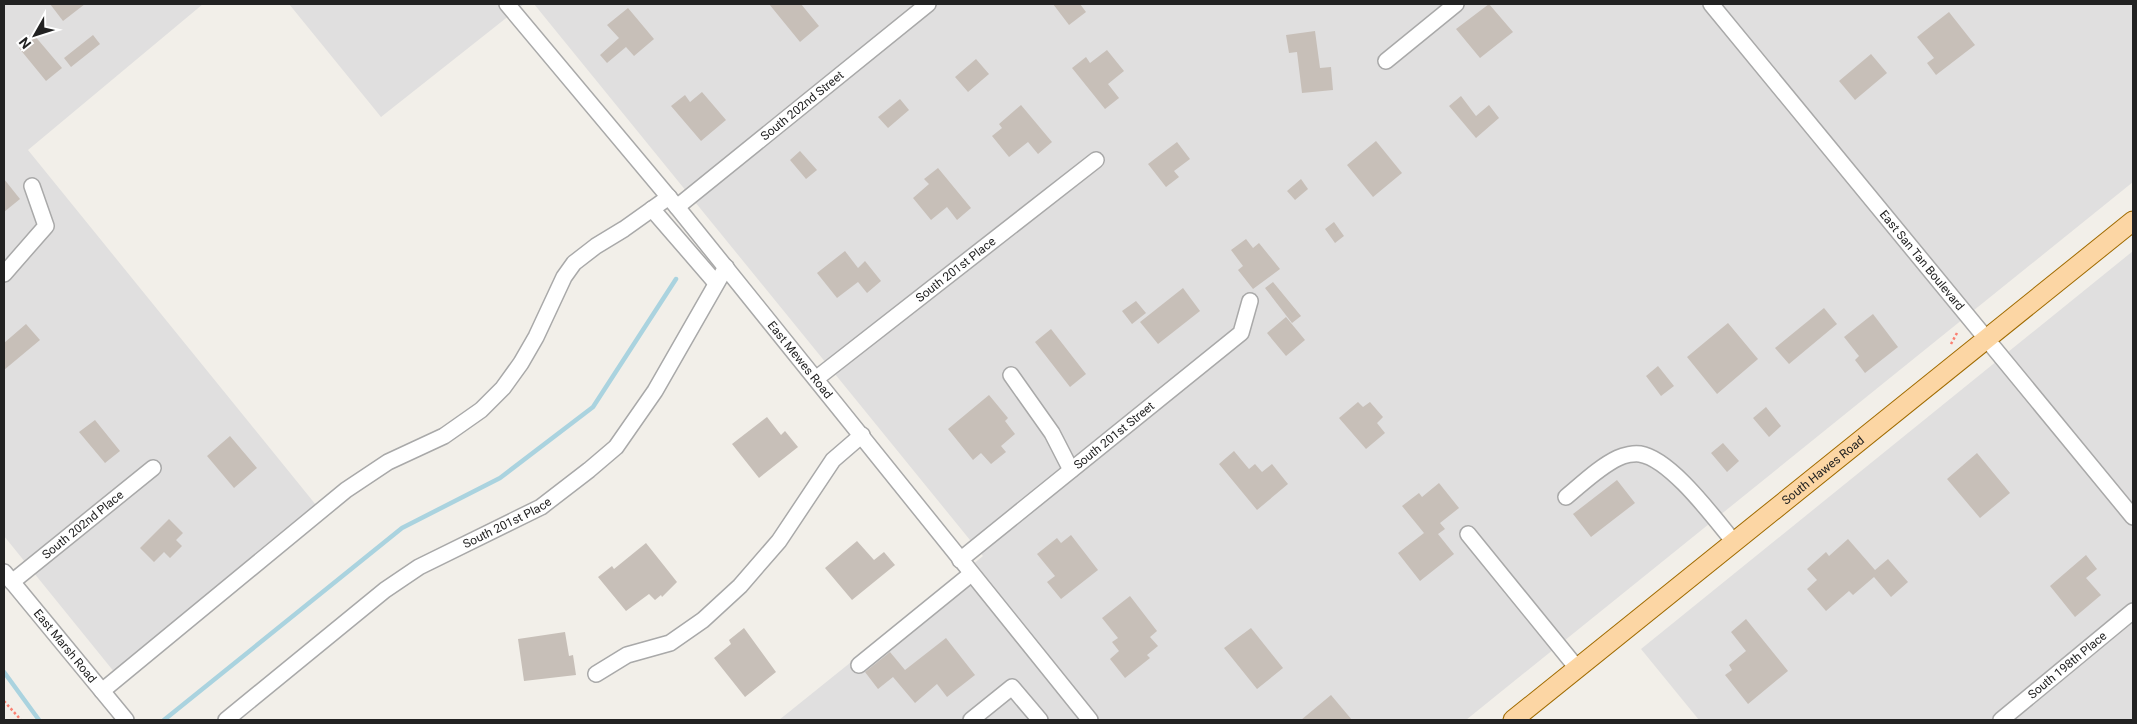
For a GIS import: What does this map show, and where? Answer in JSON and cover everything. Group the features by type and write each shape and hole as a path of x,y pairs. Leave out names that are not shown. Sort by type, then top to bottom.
{"main road":[{"name":"South Hawes Road","path":"1513,720 2133,221"}],"street":[{"name":"East Mewes Road","path":"507,4 726,267 1090,720"},
{"name":"South 202nd Street","path":"102,691 346,490 388,462 444,436 481,410 503,388 521,363 536,338 560,283 574,263 652,209 673,202 928,4"},
{"path":"1386,60 1456,4"},
{"name":"East San Tan Boulevard","path":"1711,4 2133,517"},
{"name":"South 201st Place","path":"816,378 1096,160"},
{"path":"4,274 46,226 32,186"},
{"path":"652,209 716,283"},
{"name":"South 201st Place","path":"226,720 385,590 419,568 541,507 616,447 655,391 726,267"},
{"name":"South 201st Street","path":"960,560 1241,333 1250,301"},
{"path":"1011,375 1052,433 1070,470"},
{"path":"596,674 627,656 670,643 740,586 779,541 833,460 862,435"},
{"path":"1566,497 1618,458 1639,454 1656,460 1668,469 1702,504 1734,542"},
{"name":"South 202nd Place","path":"8,577 153,468"},
{"path":"1468,534 1577,668"},
{"path":"859,665 971,574"},
{"name":"East Marsh Road","path":"8,577 126,720"},
{"name":"South 198th Place","path":"2001,720 2133,610"},
{"path":"972,720 1012,687 1040,720"}],"path":[{"path":"4,701 21,720"}],"shaded area":[{"path":"4,4 203,4 28,150 316,505 115,673 4,536"},
{"path":"289,4 524,4 381,117"},
{"path":"534,4 2133,4 2133,182 1466,720 779,720 983,556"},
{"path":"2133,251 2133,720 1699,720 1641,649"}],"building":[{"path":"50,4 85,4 63,21"},
{"path":"769,4 801,4 819,26 800,42"},
{"path":"1053,4 1080,4 1086,12 1069,25"},
{"path":"1489,4 1513,32 1480,58 1456,29"},
{"path":"628,8 654,39 634,56 626,47 607,63 600,55 619,38 607,25"},
{"path":"1949,12 1975,45 1936,75 1927,63 1934,58 1917,37"},
{"path":"1315,31 1320,68 1331,67 1333,90 1302,93 1297,52 1289,53 1286,35"},
{"path":"34,35 62,68 46,81 19,48"},
{"path":"93,35 100,44 71,67 64,58"},
{"path":"1107,50 1124,71 1108,84 1119,98 1105,109 1072,68 1086,57 1090,63"},
{"path":"1871,54 1887,73 1855,100 1839,81"},
{"path":"976,59 989,74 968,92 955,77"},
{"path":"702,92 726,120 701,141 671,106 685,95 690,102"},
{"path":"1461,96 1476,116 1489,105 1499,118 1476,138 1449,106"},
{"path":"900,99 909,110 888,128 878,117"},
{"path":"1021,105 1052,142 1038,154 1028,142 1009,157 992,136 1002,128 999,124"},
{"path":"1376,141 1402,173 1373,197 1347,165"},
{"path":"1177,142 1190,159 1174,171 1179,177 1166,187 1148,164"},
{"path":"800,151 817,170 806,179 790,160"},
{"path":"938,168 971,208 957,220 947,207 931,220 913,198 929,184 924,179"},
{"path":"4,179 20,199 4,212"},
{"path":"1301,179 1308,189 1295,200 1287,191"},
{"path":"1334,222 1344,236 1335,243 1325,229"},
{"path":"1246,239 1253,248 1259,243 1280,269 1253,289 1238,270 1243,266 1231,250"},
{"path":"845,251 858,268 865,261 881,281 867,293 858,282 837,298 817,273"},
{"path":"1273,282 1301,316 1292,323 1265,288"},
{"path":"1183,288 1200,311 1158,344 1140,322"},
{"path":"1136,301 1146,313 1132,324 1122,311"},
{"path":"1824,308 1837,324 1789,364 1775,348"},
{"path":"1873,314 1898,347 1865,373 1855,360 1859,356 1844,337"},
{"path":"1286,317 1305,340 1286,356 1267,333"},
{"path":"1728,323 1758,359 1717,394 1687,357"},
{"path":"26,324 40,340 4,370 4,343"},
{"path":"1051,329 1086,374 1070,387 1035,342"},
{"path":"1658,366 1674,386 1661,396 1646,376"},
{"path":"989,395 1008,418 1005,421 1015,434 1001,446 1006,452 991,464 981,453 973,460 948,429"},
{"path":"1358,402 1363,407 1370,402 1383,417 1377,423 1385,433 1366,449 1339,418"},
{"path":"1766,407 1781,426 1769,437 1753,418"},
{"path":"767,417 781,435 785,431 798,447 759,478 732,444"},
{"path":"95,420 120,451 105,463 79,432"},
{"path":"230,436 257,468 234,488 207,456"},
{"path":"1723,443 1739,461 1727,472 1711,453"},
{"path":"1234,451 1249,469 1255,464 1262,472 1272,464 1288,484 1257,510 1219,464"},
{"path":"1977,453 2010,493 1980,518 1947,479"},
{"path":"1617,480 1635,503 1591,537 1573,514"},
{"path":"1439,483 1459,508 1440,523 1445,529 1438,534 1454,554 1420,581 1398,553 1424,533 1402,506 1419,493 1422,497"},
{"path":"169,519 183,533 176,540 182,546 170,558 164,552 154,562 140,548"},
{"path":"1071,535 1098,570 1061,599 1047,582 1055,576 1037,554 1057,538 1061,543"},
{"path":"1848,539 1875,570 1888,559 1908,582 1891,597 1874,577 1853,595 1849,591 1826,611 1807,589 1817,580 1807,569 1826,552 1829,556"},
{"path":"857,541 874,560 884,552 895,565 852,600 825,568"},
{"path":"646,543 677,582 662,597 661,595 655,600 649,594 626,611 598,577 612,566 614,569"},
{"path":"2086,555 2097,569 2086,578 2101,595 2075,617 2050,586"},
{"path":"1130,596 1157,631 1150,637 1158,646 1147,655 1150,658 1125,678 1110,659 1119,651 1112,642 1118,638 1102,618"},
{"path":"1746,619 1788,671 1748,704 1725,675 1732,670 1729,665 1746,651 1731,632"},
{"path":"744,628 776,672 745,697 714,658 731,644 729,640"},
{"path":"1251,628 1283,668 1257,689 1224,648"},
{"path":"565,632 569,656 573,655 576,675 524,681 518,639"},
{"path":"946,638 975,675 947,697 937,684 915,703 893,677 878,689 865,672 890,652 905,670"},
{"path":"1331,695 1352,720 1301,720"}],"waterway":[{"path":"164,720 402,528 500,478 593,407 676,279"},
{"path":"4,672 39,720"}]}
